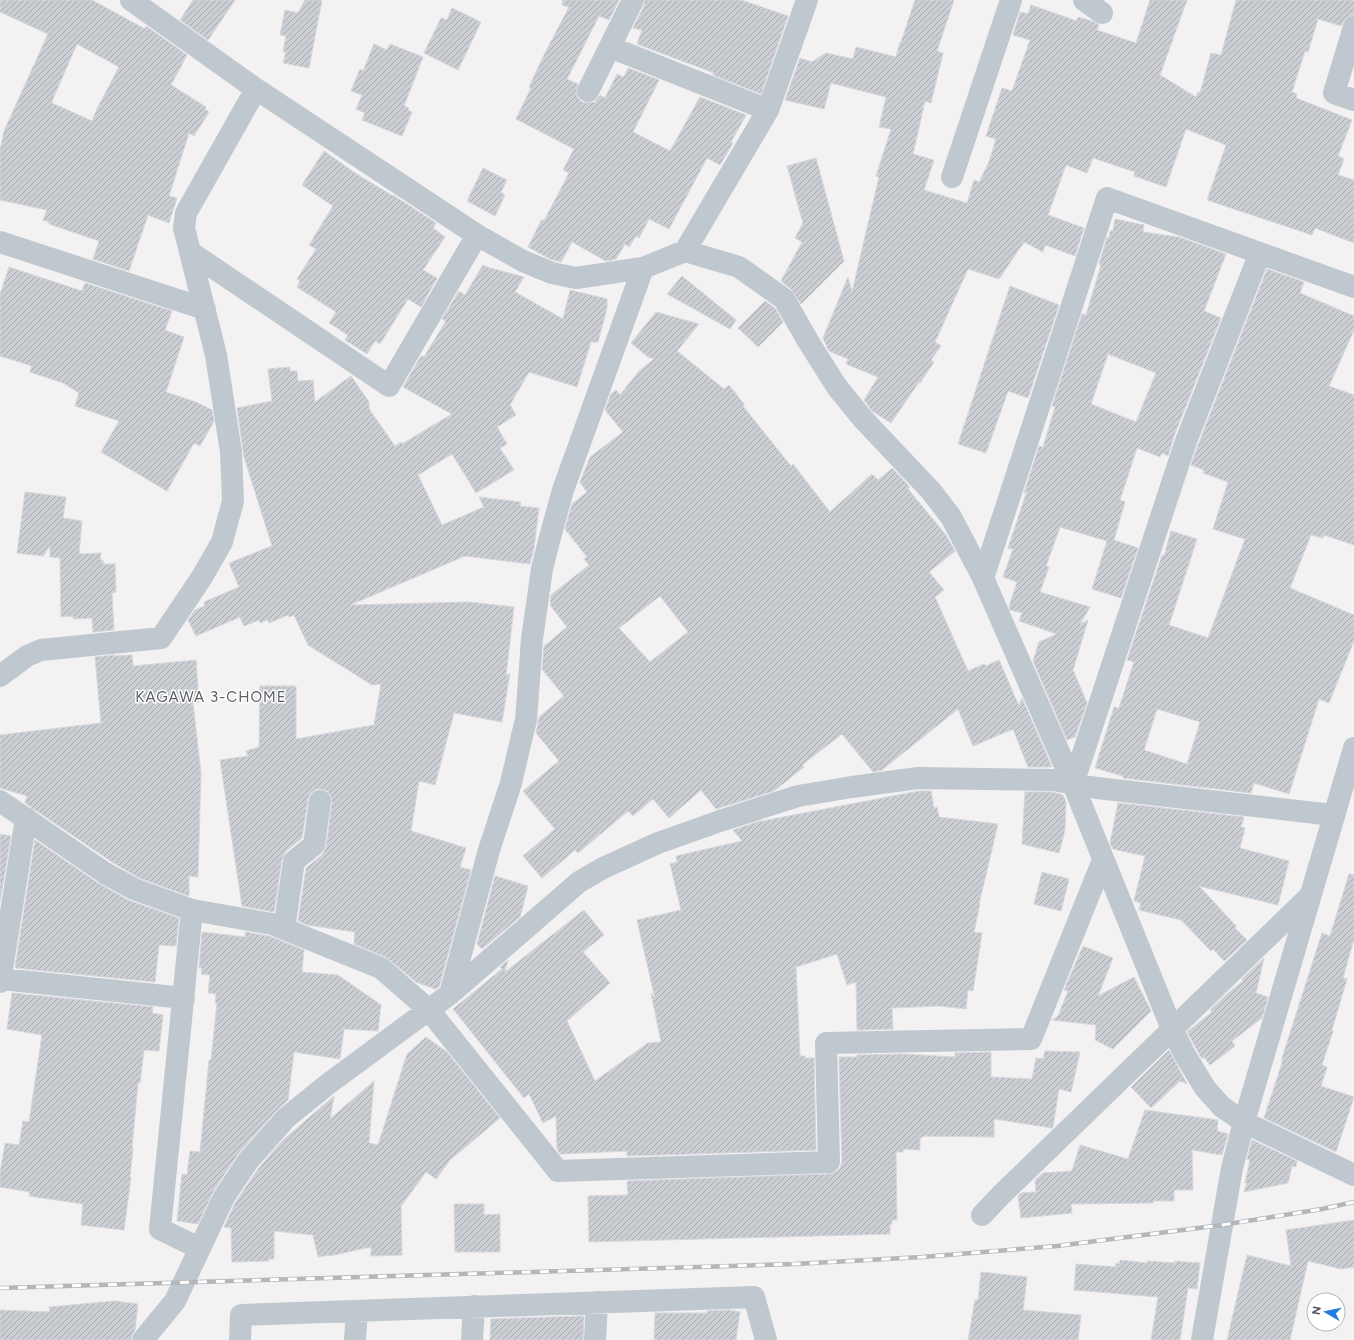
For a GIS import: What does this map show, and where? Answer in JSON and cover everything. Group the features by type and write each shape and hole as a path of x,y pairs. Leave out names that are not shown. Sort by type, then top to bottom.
{"street":[{"path":"131,0 256,89 477,235 523,261 552,273 576,278 643,268 685,251 768,110 806,0"},
{"path":"588,91 633,0"},
{"path":"952,177 1011,0"},
{"path":"1084,0 1102,13"},
{"path":"1354,27 1334,93 1354,100"},
{"path":"610,47 768,110"},
{"path":"0,675 27,656 40,650 161,638 205,571 222,542 233,501 232,452 216,355 184,228 186,213 256,89"},
{"path":"983,578 1107,198 1354,287"},
{"path":"190,252 390,386 477,235"},
{"path":"0,242 205,309"},
{"path":"685,251 739,267 784,299 837,387 864,419 931,491 951,517 983,578 1073,784 1172,1030 1185,1056 1205,1088 1222,1107 1244,1122 1354,1175"},
{"path":"1073,784 1186,441 1260,253"},
{"path":"450,994 489,850 511,782 526,720 532,640 542,569 549,541 563,490 643,268"},
{"path":"1202,1340 1230,1182 1244,1122 1334,815 1352,761"},
{"path":"143,1340 175,1302 224,1197 248,1161 286,1118 328,1084 450,994 579,882 602,868 658,843 798,796 918,778 1053,780 1105,789 1334,815"},
{"path":"0,801 105,873 134,889 192,910 272,924 381,968 429,1010 558,1171 829,1162 826,1042 1031,1039 1103,860"},
{"path":"284,929 294,861 314,845 320,801"},
{"path":"26,818 0,981 184,998"},
{"path":"982,1216 1001,1195 1311,895"},
{"path":"192,910 160,1229 199,1248"},
{"path":"240,1340 241,1315 754,1297 766,1340"},
{"path":"595,1340 597,1302"},
{"path":"472,1340 474,1306"},
{"path":"355,1340 356,1311"}],"building":[{"path":"0,0 92,0 145,29 146,26 187,55 171,85 206,107 205,109 209,112 194,136 189,133 169,196 177,198 169,223 148,215 129,271 93,259 99,241 49,224 49,222 43,220 47,210 0,200 0,150 4,131 48,34 0,12","holes":["77,44 119,67 92,121 52,103"]},
{"path":"193,0 235,0 208,40 180,20"},
{"path":"305,0 322,0 309,68 283,63 286,52 283,52 286,36 280,35 285,10 298,13"},
{"path":"563,0 619,0 609,20 599,16 567,79 578,84 576,92 578,98 582,102 595,102 600,95 605,98 617,74 624,77 628,68 659,80 633,132 670,151 700,97 746,115 731,142 733,143 720,165 707,158 669,229 649,219 639,238 636,236 629,247 625,244 616,259 606,261 572,242 561,262 550,259 528,247 542,219 544,221 569,173 563,170 574,149 516,119 531,88 529,87 544,55 569,7 562,5"},
{"path":"645,0 741,0 788,16 761,94 713,75 714,73 637,44 642,30 633,28 644,6"},
{"path":"915,0 954,0 937,51 943,53 931,103 925,101 913,154 934,160 924,190 967,203 974,180 979,182 989,162 996,139 986,136 1002,88 1012,91 1030,40 1013,35 1020,12 1028,14 1031,5 1077,21 1078,17 1092,21 1099,25 1097,30 1136,43 1150,0 1187,0 1160,75 1196,97 1198,92 1200,93 1211,53 1221,55 1236,0 1354,0 1354,15 1346,18 1341,26 1318,19 1308,52 1305,51 1292,92 1297,94 1296,98 1352,120 1338,156 1344,159 1338,175 1354,180 1354,243 1315,228 1312,235 1207,200 1226,145 1186,129 1166,187 1134,176 1135,172 1093,158 1087,173 1066,165 1048,215 1084,228 1075,256 1045,245 1043,252 1024,242 999,279 968,269 935,342 941,346 931,360 934,362 891,423 872,411 864,400 878,377 846,364 848,359 829,351 823,338 848,277 852,292 879,177 876,176 891,129 879,127 886,97 831,83 824,109 785,100 800,58 812,62 826,53 853,59 856,47 896,57"},
{"path":"452,8 481,22 458,70 424,53 441,18 447,20"},
{"path":"374,44 387,50 390,44 423,57 404,106 409,108 408,110 412,112 402,136 362,120 365,113 356,109 362,95 351,91 360,69 363,71"},
{"path":"324,151 355,173 393,195 436,223 433,228 445,237 423,270 437,278 421,307 408,299 380,344 375,341 367,354 345,340 348,335 329,323 336,312 297,287 300,281 297,279 316,249 309,245 333,206 302,185"},
{"path":"816,158 844,261 801,304 791,289 781,281 802,242 795,238 803,223 787,166"},
{"path":"483,168 507,180 501,192 505,195 495,216 467,201"},
{"path":"1115,219 1144,225 1143,232 1179,237 1226,254 1204,311 1221,318 1174,436 1168,456 1162,453 1160,457 1137,448 1120,500 1125,502 1114,540 1138,548 1121,598 1092,589 1107,541 1060,527 1046,566 1049,567 1040,592 1090,607 1080,624 1088,620 1073,670 1087,703 1075,737 1067,740 1033,661 1039,642 1057,634 1019,621 1022,613 1010,610 1009,607 1017,582 1003,577 1013,549 1008,548 1027,491 1024,493 1039,446 1043,447 1055,407 1052,406 1082,314 1086,315 1101,265 1099,264 1107,237 1109,238 1110,231 1113,231","holes":["1108,354 1156,373 1136,422 1091,404"]},
{"path":"483,265 524,277 515,292 563,319 570,290 607,299 607,308 598,342 591,342 577,387 529,372 510,405 516,415 497,427 507,444 500,448 514,470 476,493 452,454 418,475 442,525 484,507 479,497 521,502 520,506 539,508 534,548 530,564 465,556 350,605 469,602 514,607 506,676 510,673 502,722 454,713 435,785 419,781 411,831 466,848 460,867 471,870 439,987 435,989 416,982 386,957 354,944 355,932 307,925 298,921 306,868 322,855 326,847 332,803 331,796 327,791 316,789 310,794 302,838 286,851 282,859 274,912 242,906 220,760 248,756 246,751 259,747 260,686 296,686 296,739 374,725 381,684 372,685 308,645 294,615 289,617 288,615 269,623 267,620 260,623 259,620 244,626 240,617 196,636 188,620 195,610 205,606 204,602 239,587 229,563 272,546 244,457 237,408 272,401 268,369 290,367 290,371 297,371 298,381 313,380 315,402 351,376 369,402 369,409 395,446 401,442 402,444 452,414 403,387 421,356 424,357 446,321 442,319 459,291 465,295"},
{"path":"9,267 82,291 85,283 172,311 165,330 184,337 166,392 196,402 212,410 214,421 200,446 194,443 167,491 101,452 119,421 75,406 79,393 63,383 30,372 32,366 0,356 0,294"},
{"path":"1267,269 1304,282 1300,293 1354,316 1354,330 1329,386 1354,395 1354,545 1324,535 1323,538 1311,535 1290,588 1354,615 1354,641 1329,703 1319,699 1289,794 1254,783 1251,793 1123,778 1123,776 1095,768 1114,707 1119,708 1134,662 1127,660 1162,555 1164,556 1171,531 1197,539 1169,625 1208,638 1245,539 1213,529 1228,482 1203,473 1204,470 1191,465","holes":["1157,709 1200,722 1187,764 1144,750"]},
{"path":"682,276 736,320 730,329 667,294"},
{"path":"1010,286 1059,305 1028,398 1008,391 986,453 958,444"},
{"path":"765,301 775,308 783,322 758,347 738,328"},
{"path":"656,312 699,324 677,351 724,389 729,385 744,404 743,406 791,466 793,464 830,512 872,474 878,480 892,468 910,487 908,489 946,535 955,551 929,572 944,590 935,597 968,671 984,664 986,666 999,660 1019,706 1022,698 1052,767 1028,767 1013,729 973,746 958,709 882,770 873,772 842,734 802,765 804,767 774,791 716,809 701,790 669,818 653,799 633,816 628,811 578,853 575,850 542,878 523,856 555,829 523,791 559,761 536,733 539,717 564,696 542,669 544,646 567,627 550,605 551,595 589,565 584,559 587,557 565,529 572,504 587,492 580,482 590,457 623,432 605,410 611,394 616,390 620,395 639,371 654,359 648,357 631,343","holes":["660,596 688,632 650,662 619,628"]},
{"path":"25,492 66,497 63,518 82,521 79,554 101,553 100,560 103,560 103,564 115,564 116,592 112,593 114,630 93,632 92,618 73,619 73,616 61,617 60,558 50,557 50,546 43,556 17,553"},
{"path":"132,655 133,666 196,660 199,702 193,703 201,773 198,877 189,876 189,896 139,878 112,862 25,803 27,796 0,788 0,735 101,723 95,657"},
{"path":"919,791 931,791 934,808 937,807 939,817 998,824 974,932 982,933 973,991 968,990 966,1009 939,1006 892,1008 893,1029 857,1030 856,982 847,985 837,954 796,967 800,1056 805,1056 805,1058 814,1058 816,1150 627,1156 627,1151 560,1154 557,1149 556,1116 543,1123 529,1094 524,1098 453,1009 502,969 500,967 508,960 505,972 584,910 604,935 583,952 610,983 567,1021 595,1081 648,1043 661,1042 651,993 655,999 637,920 681,910 670,864 677,862 676,856 742,841 733,830 757,822"},
{"path":"1025,792 1052,792 1063,795 1066,802 1065,830 1059,853 1022,844"},
{"path":"1118,803 1244,817 1241,827 1245,828 1240,848 1289,861 1278,905 1199,886 1247,940 1224,961 1213,949 1211,951 1181,920 1139,910 1141,903 1134,901 1145,856 1113,849 1110,843"},
{"path":"0,834 11,836 0,902"},
{"path":"35,840 98,883 128,900 179,918 176,946 159,945 155,982 15,967"},
{"path":"1042,872 1069,879 1061,911 1034,904"},
{"path":"1349,874 1354,875 1354,939 1343,978 1347,979 1322,1065 1327,1067 1321,1086 1354,1097 1336,1152 1264,1118 1322,933 1330,936"},
{"path":"495,876 528,886 520,917 482,949 477,944"},
{"path":"202,932 246,937 245,932 269,936 304,950 302,972 338,975 381,1005 378,1031 344,1029 340,1059 294,1052 288,1100 277,1110 238,1154 214,1190 198,1224 177,1221 182,1174 187,1175 190,1151 200,1152 209,1060 211,1060 217,1003 215,1003 216,994 208,993 210,975 201,974 202,968 199,968"},
{"path":"1083,946 1113,958 1098,996 1134,977 1151,1011 1113,1049 1095,1040 1096,1025 1052,1020 1058,1016 1068,991 1064,990"},
{"path":"1264,958 1256,993 1268,997 1262,1018 1232,1041 1235,1046 1210,1065 1204,1057 1202,1059 1187,1032 1212,1012 1210,1010 1243,981 1242,979"},
{"path":"12,993 153,1007 152,1013 163,1015 159,1051 144,1050 140,1083 138,1083 131,1177 124,1230 81,1225 83,1204 29,1196 30,1192 0,1187 0,1173 5,1143 19,1145 23,1121 29,1122 42,1035 7,1029"},
{"path":"426,1037 447,1052 500,1118 450,1160 436,1179 426,1172 401,1206 402,1255 371,1256 371,1247 318,1257 313,1235 274,1231 274,1259 269,1259 269,1261 232,1262 231,1228 224,1227 235,1203 258,1169 283,1140 334,1096 330,1119 374,1081 369,1143 378,1145 407,1054"},
{"path":"1169,1050 1187,1084 1180,1081 1151,1108 1131,1087"},
{"path":"1045,1051 1080,1052 1071,1092 1059,1089 1053,1127 994,1119 994,1137 923,1136 920,1138 920,1150 903,1149 903,1152 896,1152 897,1220 892,1220 892,1224 890,1224 890,1234 589,1242 588,1196 628,1195 627,1181 829,1174 836,1172 840,1168 842,1162 839,1057 904,1054 955,1057 955,1053 991,1052 991,1077 1032,1079 1036,1058 1043,1059"},
{"path":"1145,1110 1218,1120 1217,1131 1228,1134 1222,1155 1192,1150 1193,1190 1174,1190 1174,1201 1154,1201 1153,1203 1071,1204 1072,1213 1021,1218 1018,1196 1021,1193 1036,1192 1035,1180 1043,1173 1072,1171 1080,1145 1128,1159"},
{"path":"1252,1140 1297,1161 1296,1167 1292,1166 1288,1183 1244,1192 1247,1183 1245,1183 1250,1160 1247,1159"},
{"path":"454,1204 484,1204 484,1215 500,1214 500,1252 455,1252"},
{"path":"1354,1220 1354,1267 1341,1269 1308,1261 1290,1340 1227,1340 1247,1255 1291,1266 1286,1230"},
{"path":"1120,1260 1147,1263 1147,1261 1175,1263 1175,1261 1200,1263 1197,1289 1188,1288 1180,1340 1151,1340 1158,1297 1074,1290 1076,1264 1116,1267 1116,1263 1119,1264"},
{"path":"981,1272 1027,1277 1023,1310 1081,1315 1078,1340 968,1340 975,1300 978,1300"},
{"path":"115,1301 138,1304 135,1330 131,1340 0,1340 0,1310 50,1312 49,1307"},
{"path":"729,1310 740,1312 736,1340 654,1340 655,1313 707,1313 707,1311"},
{"path":"584,1317 583,1340 490,1340 491,1319"}],"railway":[{"path":"0,1288 795,1264 922,1257 1057,1246 1222,1225 1322,1209 1354,1202"}],"district":[{"name":"KAGAWA 3-CHOME","path":"211,697"}]}
